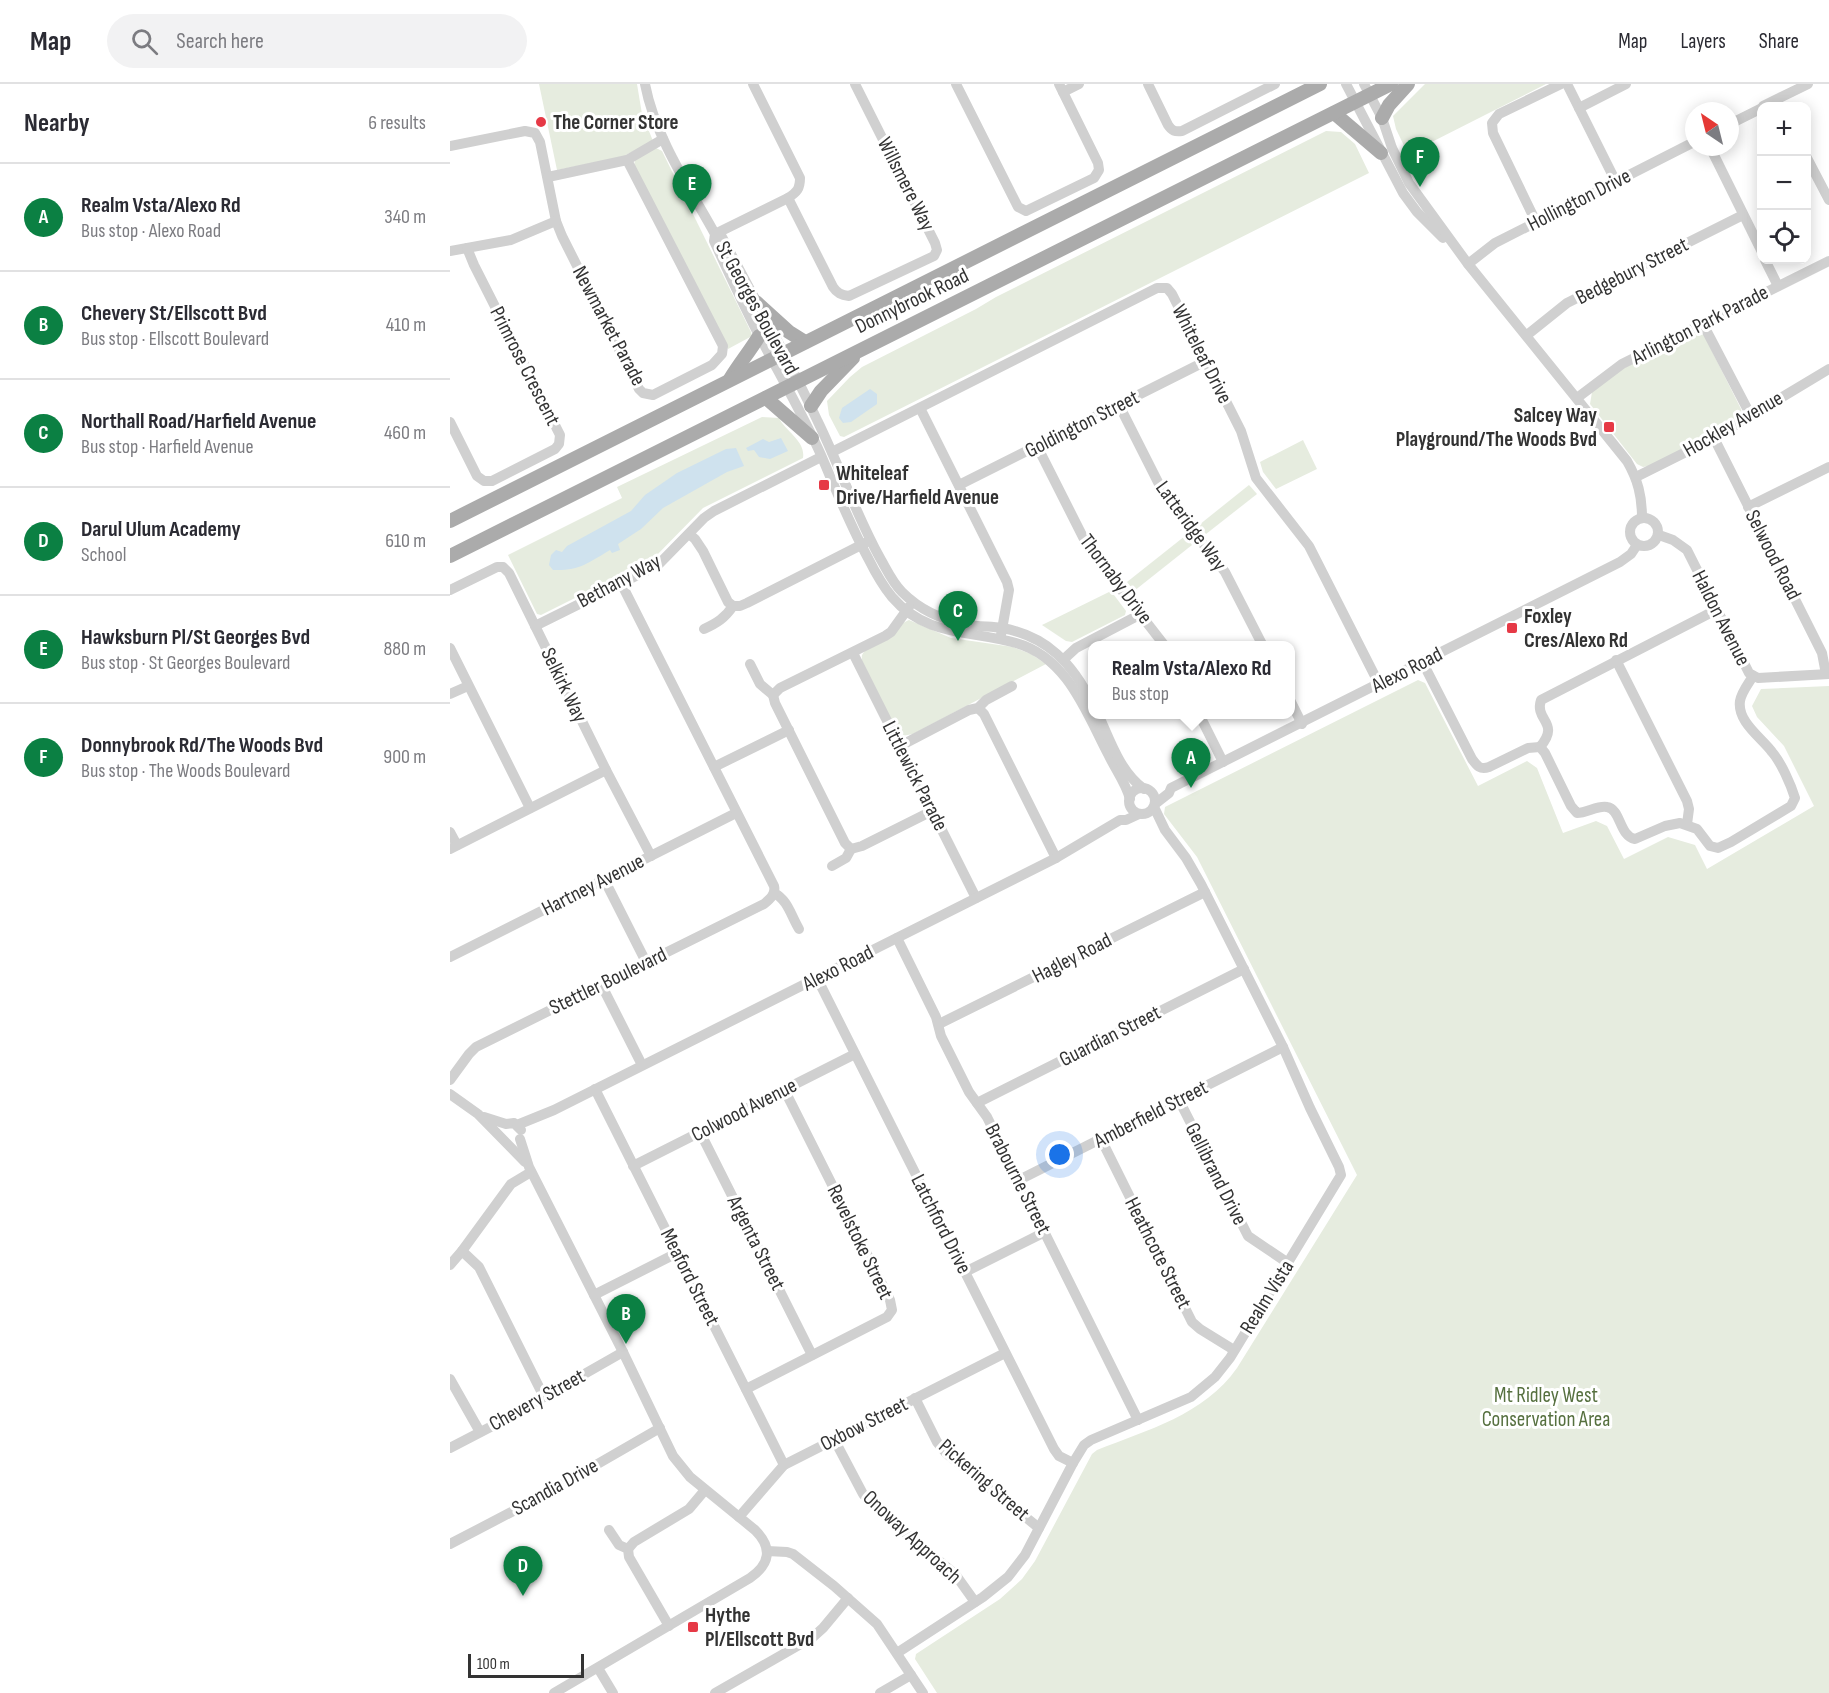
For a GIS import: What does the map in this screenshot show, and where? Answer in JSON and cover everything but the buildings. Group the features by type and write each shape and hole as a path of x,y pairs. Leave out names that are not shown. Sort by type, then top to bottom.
{"main road":[{"path":"1290,99 1303,84"},
{"name":"Donnybrook Road","path":"450,521 1320,84"},
{"name":"Donnybrook Road","path":"450,556 1356,102 1367,90 1391,84"},
{"path":"1382,118 1389,105 1408,84"},
{"path":"1334,113 1381,153"},
{"path":"756,302 789,332 806,342"},
{"path":"730,379 759,336"},
{"path":"810,406 860,350"},
{"path":"766,398 812,438"}],"street":[{"name":"St Georges Boulevard","path":"645,84 650,106 663,139 715,234 714,241 759,336 777,356"},
{"path":"715,234 788,198 797,192 800,185 800,178 753,84"},
{"name":"Willsmere Way","path":"788,198 833,287 843,295 849,296 934,256 935,243 855,84"},
{"path":"956,84 1018,207 1023,211 1031,210 1083,184 1098,173 1098,163 1061,88 1079,84"},
{"path":"1148,84 1168,125 1174,132 1177,132 1275,84"},
{"path":"1346,84 1403,193 1417,212 1468,264"},
{"path":"1536,222 1493,133 1492,123 1499,114 1561,84"},
{"path":"1567,84 1616,182"},
{"path":"1579,108 1626,84"},
{"path":"1781,102 1808,84"},
{"path":"1367,90 1382,118 1392,148 1409,183 1468,264 1527,334 1627,461 1636,477 1642,499 1642,518"},
{"path":"1739,119 1757,110"},
{"name":"Newmarket Parade","path":"450,146 525,131 538,137 556,221 572,257 643,393 648,395 660,393 712,365 719,359 723,350 721,341 627,160"},
{"path":"548,177 627,160 663,139"},
{"name":"Hollington Drive","path":"1468,264 1495,243 1685,147"},
{"path":"1714,156 1757,244"},
{"path":"1811,166 1829,200"},
{"name":"Bedgebury Street","path":"1527,334 1567,303 1743,215"},
{"path":"450,251 511,240 556,221"},
{"name":"St Georges Boulevard","path":"715,234 722,237 756,302 777,356 792,385"},
{"name":"Primrose Crescent","path":"450,422 477,476 484,481 492,481 555,449 559,444 560,435 467,248"},
{"name":"Arlington Park Parade","path":"1578,398 1623,364 1829,261"},
{"path":"1767,264 1778,286"},
{"name":"Whiteleaf Drive","path":"832,452 1162,287 1167,288 1241,431 1256,478 1309,546 1379,684"},
{"path":"1703,324 1751,416"},
{"name":"Goldington Street","path":"959,485 1206,362"},
{"name":"Hockley Avenue","path":"1636,477 1714,438 1829,369"},
{"path":"792,385 810,406 832,452 865,543"},
{"path":"792,385 838,497 865,543 920,620 951,632 1029,637 1049,647 1064,659 1088,695"},
{"name":"Latteridge Way","path":"1119,405 1164,494 1225,572 1261,641"},
{"path":"920,408 1008,586 1001,634"},
{"name":"Selwood Road","path":"1714,438 1822,653 1827,674"},
{"name":"Thornaby Drive","path":"1037,446 1088,547 1162,641"},
{"name":"Bethany Way","path":"535,626 658,565 714,511 821,457"},
{"path":"1748,507 1828,470"},
{"path":"1642,518 1653,521 1659,530 1659,535 1653,544 1643,547 1633,541 1630,530 1636,520 1642,518"},
{"path":"688,534 698,544 732,606 747,603 865,543"},
{"name":"Haldon Avenue","path":"1659,535 1673,540 1687,550 1745,668 1753,676 1758,678 1827,674"},
{"name":"Alexo Road","path":"1147,790 1171,788 1302,724 1620,562 1631,554 1637,545"},
{"name":"Selkirk Way","path":"450,590 492,569 502,567 510,573 606,770 651,856"},
{"path":"621,583 774,886 774,893 784,899 799,929"},
{"path":"704,629 726,617 732,606"},
{"path":"851,849 845,843 774,703 774,695 780,688 891,632 909,606"},
{"path":"1423,663 1472,759 1480,768 1489,767 1528,748 1540,747 1547,738 1549,728 1539,706 1541,700 1716,610"},
{"path":"1090,641 1142,614"},
{"path":"1001,634 1043,657 1062,673 1077,694 1088,716"},
{"path":"1064,659 1076,648 1088,642"},
{"path":"450,648 530,808"},
{"name":"Littlewick Parade","path":"853,653 976,898"},
{"path":"1616,660 1687,801 1689,809 1686,824"},
{"path":"750,664 760,684 774,695"},
{"path":"1540,747 1571,806 1577,813 1604,807 1610,808 1615,812 1627,835 1635,839 1673,823 1686,824 1697,829 1710,846 1718,848 1793,803 1794,795 1776,757 1750,728 1741,712 1740,702 1753,676"},
{"path":"450,694 468,686"},
{"path":"900,746 969,710 978,708 986,699 1012,686"},
{"path":"978,708 984,714 1056,858"},
{"path":"1295,710 1302,724"},
{"path":"1090,719 1126,787 1130,801 1136,812 1141,814 1154,806 1154,797 1135,783 1124,768 1100,719"},
{"path":"1202,719 1223,762"},
{"path":"714,767 789,730"},
{"path":"450,832 453,847 606,770"},
{"name":"Alexo Road","path":"1154,806 1169,794 1171,788"},
{"path":"1130,801 1134,792 1147,790"},
{"name":"Alexo Road","path":"1120,820 1130,801"},
{"name":"Realm Vista","path":"897,1653 998,1586 1013,1572 1025,1555 1080,1449 1090,1440 1177,1405 1201,1390 1215,1377 1234,1350 1341,1175 1283,1047 1244,969 1186,858 1165,830 1154,806"},
{"path":"832,866 846,858 851,849 862,846 933,811"},
{"name":"Hartney Avenue","path":"452,952 736,813"},
{"name":"Alexo Road","path":"504,1140 512,1144 516,1130 554,1110 1056,858 1120,820 1141,814"},
{"name":"Realm Vista","path":"1141,814 1165,830"},
{"path":"604,879 646,962"},
{"name":"Hagley Road","path":"939,1024 1204,892"},
{"name":"Stettler Boulevard","path":"450,1080 476,1047 764,904 774,893"},
{"name":"Brabourne Street","path":"897,938 939,1024 941,1036 969,1092 987,1117 1138,1420"},
{"name":"Guardian Street","path":"976,1103 1244,969"},
{"name":"Latchford Drive","path":"817,978 1056,1453 1073,1463"},
{"path":"601,984 642,1065"},
{"name":"Amberfield Street","path":"1019,1180 1283,1047"},
{"name":"Colwood Avenue","path":"633,1166 855,1054"},
{"name":"Meaford Street","path":"595,1089 784,1465"},
{"name":"Revelstoke Street","path":"746,1389 887,1317 892,1310 892,1305 784,1089"},
{"path":"450,1110 454,1097 478,1114 530,1170"},
{"name":"Gellibrand Drive","path":"1179,1100 1248,1236 1288,1263"},
{"path":"478,1114 516,1130 530,1170 677,1462 690,1477 759,1534 764,1540 767,1551 766,1562 759,1572 554,1693"},
{"path":"504,1140 501,1129 516,1130"},
{"name":"Argenta Street","path":"700,1132 812,1355"},
{"name":"Heathcote Street","path":"1101,1139 1192,1322 1234,1350"},
{"path":"450,1265 511,1184 530,1170"},
{"path":"965,1272 1045,1232"},
{"path":"462,1251 479,1268 544,1397"},
{"path":"594,1295 677,1253"},
{"name":"Chevery Street","path":"450,1448 622,1352"},
{"name":"Oxbow Street","path":"739,1517 784,1465 1005,1353"},
{"path":"450,1379 480,1432"},
{"name":"Pickering Street","path":"915,1398 937,1442 946,1453 1039,1528"},
{"name":"Scandia Drive","path":"453,1542 542,1496 660,1428"},
{"name":"Onoway Approach","path":"834,1439 863,1494 878,1510 955,1574 975,1602"},
{"path":"669,1626 628,1557 628,1549 634,1542 689,1509 705,1490"},
{"path":"450,1530 453,1542"},
{"path":"609,1530 619,1545 628,1549"},
{"path":"767,1551 792,1554 877,1624 923,1693"},
{"path":"715,1693 818,1633 848,1598"},
{"path":"598,1668 613,1693"},
{"path":"880,1693 911,1675"}],"green space":[{"path":"539,84 637,84 642,114 653,141 622,157 557,170"},
{"path":"1425,84 1546,84 1408,154 1396,129 1393,116"},
{"path":"1326,131 1341,132 1355,144 1369,173 844,437 840,436 829,415 827,401 862,367"},
{"path":"656,148 662,151 751,332 752,336 728,349 634,167 635,159"},
{"path":"1695,333 1704,335 1742,414 1713,434 1643,467 1637,464 1590,404 1592,392 1620,370"},
{"path":"762,417 779,418 801,446 803,458 703,508 653,559 541,615 537,614 508,555 622,498 617,487"},
{"path":"1303,440 1317,469 1276,489 1263,472 1260,462"},
{"path":"1249,485 1257,494 1206,534 1199,525"},
{"path":"1185,536 1192,545 1134,591 1127,582"},
{"path":"1111,591 1126,611 1125,615 1072,642 1066,641 1042,625"},
{"path":"909,620 951,638 1013,647 1031,654 1046,664 913,734 902,736 898,733 862,661 862,656 867,649"},
{"name":"Mt Ridley West Conservation Area","path":"1418,680 1425,683 1478,786 1527,761 1537,768 1563,833 1596,821 1607,826 1624,859 1668,837 1695,845 1707,869 1814,806 1784,746 1757,717 1752,706 1761,689 1829,686 1829,1693 937,1693 915,1659 916,1654 1000,1599 1022,1579 1035,1561 1092,1454 1173,1419 1208,1398 1224,1384 1237,1368 1357,1175 1197,857 1164,814 1165,807"}],"water":[{"path":"870,389 877,394 877,404 851,422 843,423 839,418 842,408"},
{"path":"781,438 788,451 770,459 759,457 754,450 748,451 746,448 763,439 769,442"},
{"path":"736,448 744,466 727,472 663,508 641,529 618,544 620,550 612,553 610,550 583,565 570,569 553,570 549,565 551,555 556,550 562,552 567,546 631,511 645,495 677,473 726,449"}],"place":[{"name":"The Corner Store","path":"541,122"},
{"name":"Donnybrook Rd/The Woods Bvd","path":"1420,187"},
{"name":"Hawksburn Pl/St Georges Bvd","path":"692,214"},
{"name":"Salcey Way Playground/The Woods Bvd","path":"1609,427"},
{"name":"Whiteleaf Drive/Harfield Avenue","path":"824,485"},
{"name":"Foxley Cres/Alexo Rd","path":"1512,628"},
{"name":"Northall Road/Harfield Avenue","path":"958,641"},
{"name":"Realm Vsta/Alexo Rd","path":"1191,788"},
{"name":"Chevery St/Ellscott Bvd","path":"626,1344"},
{"name":"Darul Ulum Academy","path":"523,1596"},
{"name":"Hythe Pl/Ellscott Bvd","path":"693,1627"}]}
